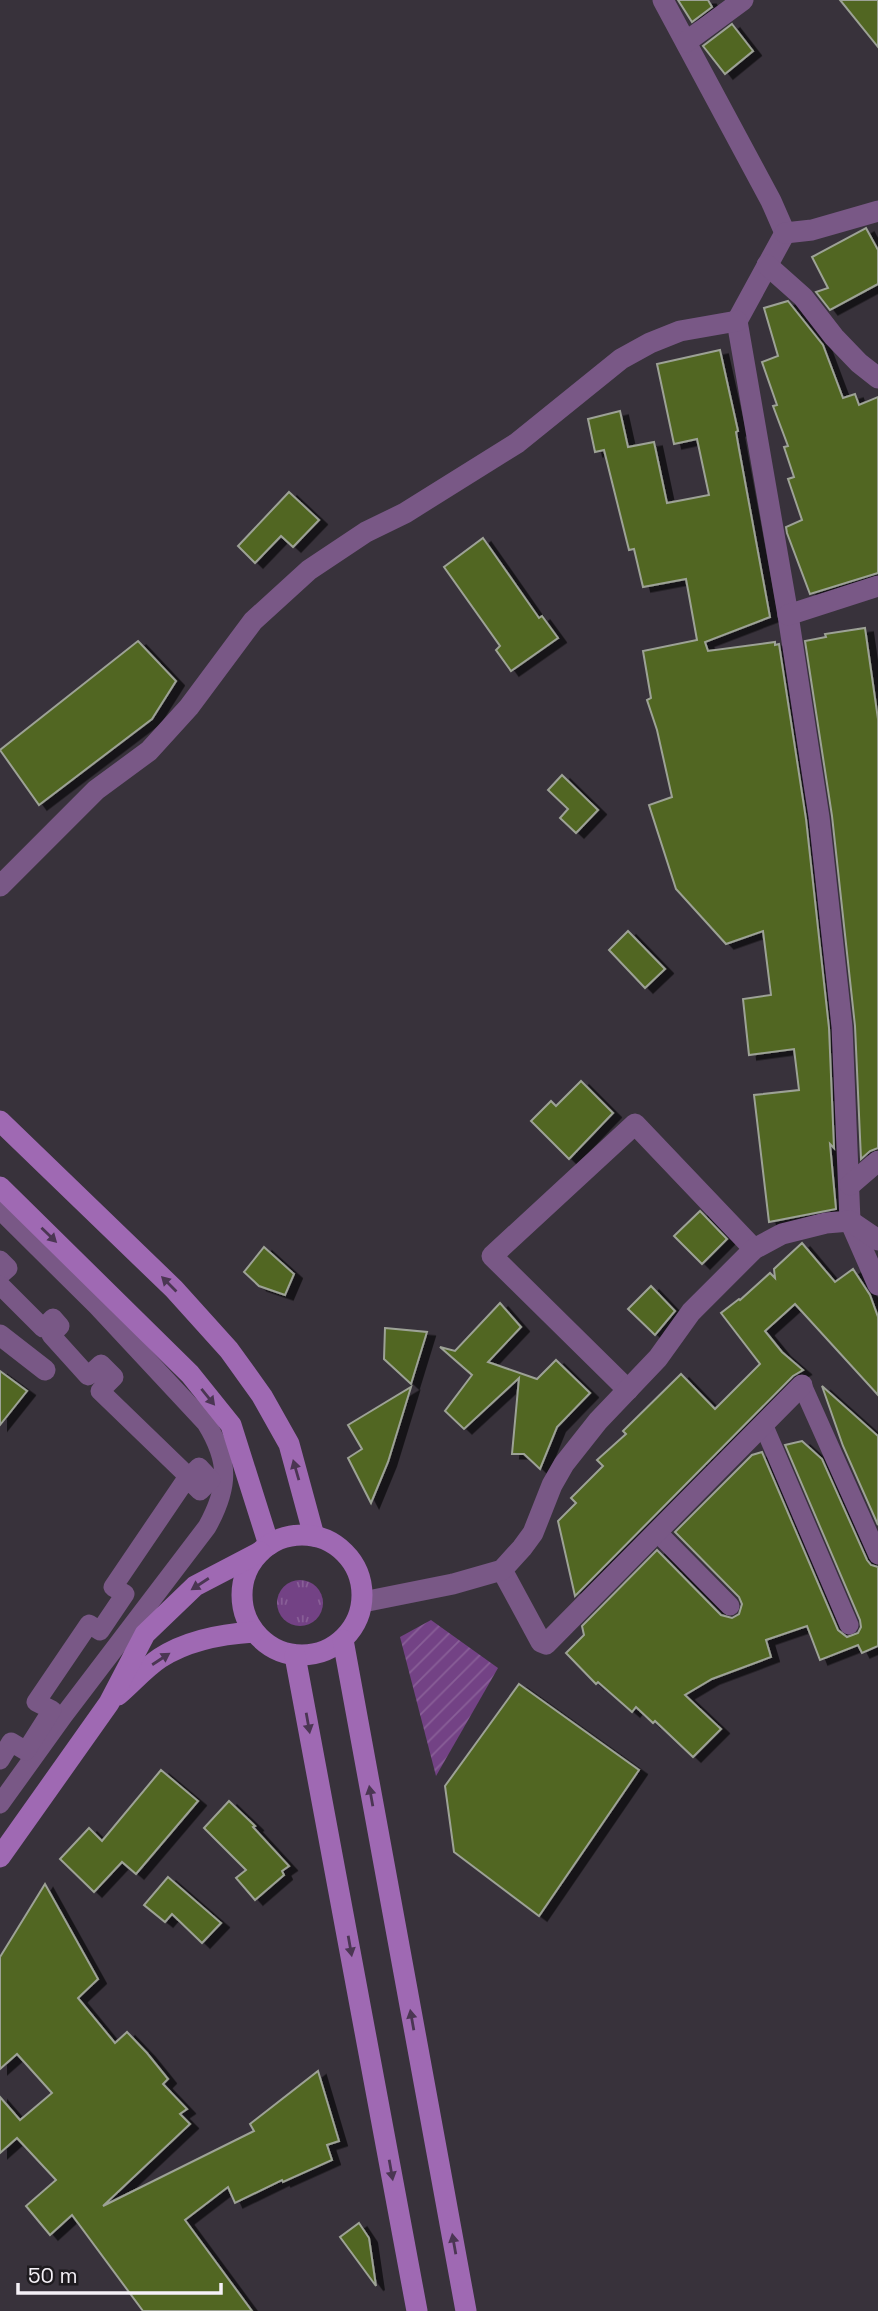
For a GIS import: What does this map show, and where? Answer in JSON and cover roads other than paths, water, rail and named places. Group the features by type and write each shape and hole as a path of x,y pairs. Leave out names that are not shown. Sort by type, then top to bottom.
{"main road":[{"path":"0,1121 174,1289 229,1350 262,1396 289,1444 314,1536"},
{"path":"0,1187 190,1374 231,1425 265,1548"},
{"path":"0,1857 109,1703 145,1634 195,1586 265,1548 291,1536 314,1536 341,1548 352,1559 361,1580 363,1602 356,1623 343,1640 321,1653 295,1656 279,1652 265,1644 254,1632 245,1617 243,1582 249,1566 265,1548"},
{"path":"109,1703 160,1658 214,1636 254,1632"},
{"path":"343,1640 466,2311"},
{"path":"295,1656 417,2311"}],"street":[{"path":"663,0 771,201 785,233"},
{"path":"686,42 743,0"},
{"path":"785,233 812,230 878,211"},
{"path":"785,233 737,321 788,615 819,817 839,1001 850,1221 878,1285"},
{"path":"767,265 803,297 834,337 859,363 878,377"},
{"path":"0,886 96,790 149,751 189,707 253,621 309,570 366,532 405,513 517,443 621,359 680,331 737,321"},
{"path":"788,615 877,591"},
{"path":"628,1390 492,1256 635,1124 754,1249"},
{"path":"850,1185 878,1161"},
{"path":"0,1210 97,1306 205,1423 217,1444 224,1477 218,1506 207,1527 0,1804"},
{"path":"363,1602 453,1584 502,1570 533,1533 552,1485 564,1464 598,1421 658,1358 691,1312 754,1249 782,1234 826,1223 850,1221 878,1240"},
{"path":"0,1260 8,1268 0,1275"},
{"path":"0,1285 43,1328 53,1318 60,1326 51,1335 88,1376 101,1364 114,1377 100,1391 189,1477 199,1467 211,1480 200,1491 187,1478 113,1587 125,1594 100,1631 89,1624 36,1702 52,1710 26,1751 11,1742 0,1760"},
{"path":"0,1335 45,1370"},
{"path":"502,1570 541,1642 547,1644 802,1385 878,1555"},
{"path":"763,1424 849,1625"},
{"path":"657,1532 730,1606"}]}
